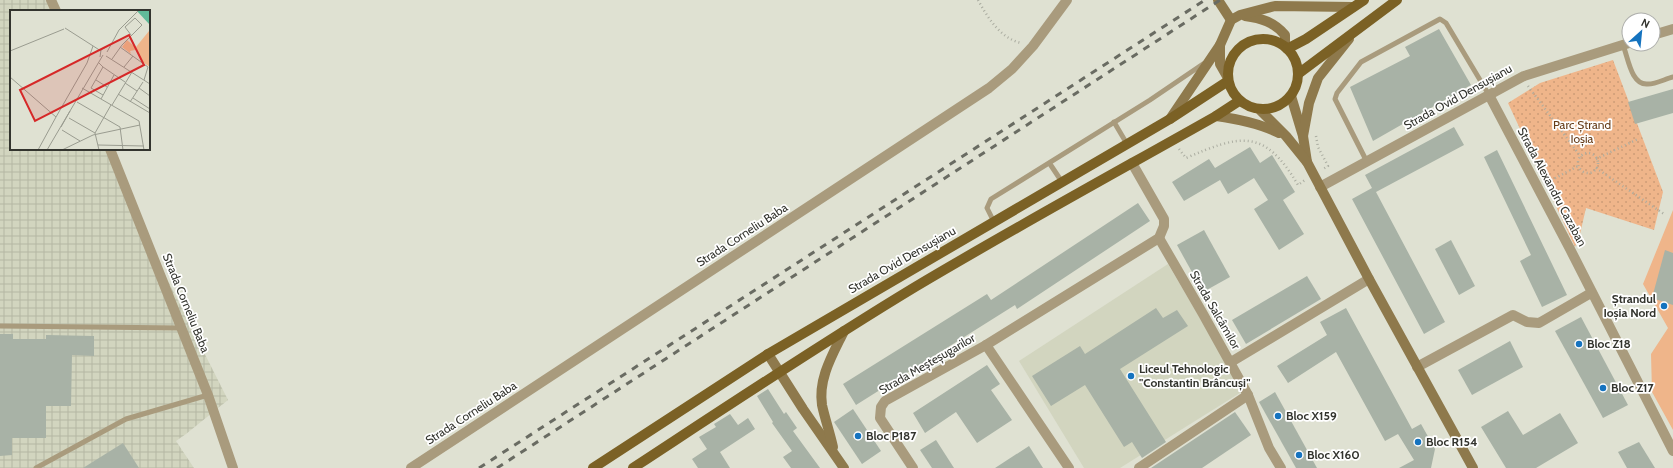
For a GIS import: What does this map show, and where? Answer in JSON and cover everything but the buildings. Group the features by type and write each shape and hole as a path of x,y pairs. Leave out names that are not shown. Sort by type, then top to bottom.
{"main road":[{"path":"1298,74 1396,0"},
{"path":"1286,48 1306,39 1360,2"},
{"path":"1259,39 1268,40 1286,48 1293,56 1297,64 1298,74 1296,85 1291,96 1283,104 1260,110 1249,107 1239,100 1232,92 1228,79 1228,69 1235,52 1246,44 1259,39"},
{"name":"Strada Ovid Densușianu","path":"594,468 768,354 1170,119 1228,79"},
{"path":"633,468 844,331 922,283 1216,116 1239,100"}],"street":[{"path":"51,0 56,10"},
{"name":"Strada Corneliu Baba","path":"411,468 989,88 1012,69 1033,46 1067,0"},
{"path":"1218,0 1236,18 1258,17 1278,27 1285,35 1286,48"},
{"path":"1170,119 1236,18 1275,6 1360,2"},
{"path":"1306,162 1304,136 1309,103 1318,78 1358,29"},
{"path":"1661,33 1673,29"},
{"path":"1220,44 1220,64 1228,79"},
{"name":"Strada Ovid Densușianu","path":"1320,187 1524,76 1621,45"},
{"name":"Strada Alexandru Cazaban","path":"1489,95 1673,451"},
{"path":"1291,96 1304,136"},
{"path":"1260,110 1286,136 1306,162 1473,468"},
{"path":"1216,116 1246,120 1286,136"},
{"name":"Strada Corneliu Baba","path":"110,150 208,395 233,468"},
{"path":"1069,468 986,345 1159,238 1164,226 1164,219 1132,163"},
{"name":"Strada Salcâmilor","path":"1159,238 1231,362 1248,395 1269,448 1281,468"},
{"path":"1231,362 1369,279"},
{"path":"1417,367 1514,315 1527,322 1539,323 1592,293"},
{"path":"835,453 822,404 822,387 826,369 844,331"},
{"name":"Strada Meșteșugarilor","path":"913,468 880,418 880,407 886,401 986,345"},
{"path":"768,354 803,409 844,468"},
{"path":"1139,468 1248,395"}],"lane":[{"path":"1366,162 1335,99 1337,92 1361,62 1433,22 1440,19 1446,23 1489,95"},
{"path":"1625,52 1635,79 1642,84 1649,84 1673,77"},
{"path":"994,222 987,211 987,205 989,202 1209,60"},
{"path":"1114,122 1127,144"},
{"path":"1050,164 1062,182"},
{"path":"0,326 181,328"},
{"path":"36,468 126,419 208,395"}],"path":[{"path":"978,0 993,26 1016,42 1033,46"},
{"path":"1524,76 1530,90 1581,157"},
{"path":"1596,160 1638,139"},
{"path":"1581,157 1589,154 1596,160 1596,168"},
{"path":"1538,188 1578,166 1581,157"},
{"path":"1578,166 1585,173 1591,172 1596,168"},
{"path":"1596,168 1664,214"}],"shaded area":[{"path":"0,0 48,0 52,10 10,10 10,150 107,150 163,271 228,400 176,441 194,468 0,468"},
{"name":"Liceul Tehnologic \"Constantin Brâncuși\"","path":"1168,264 1243,391 1120,468 1084,468 1019,361"}],"green space":[{"name":"Parc Ștrand Ioșia","path":"1613,60 1663,192 1654,230 1586,208 1580,234 1575,247 1508,103 1540,83"},
{"name":"Ștrandul Ioșia Nord","path":"1673,210 1673,430 1652,392 1651,354 1668,328 1643,284"}],"railway":[{"path":"479,468 1205,0"},
{"path":"497,468 1220,0"}],"place":[{"name":"Ștrandul Ioșia Nord","path":"1664,306"},
{"name":"Bloc Z18","path":"1579,344"},
{"name":"Liceul Tehnologic \"Constantin Brâncuși\"","path":"1131,376"},
{"name":"Bloc Z17","path":"1603,388"},
{"name":"Bloc X159","path":"1278,416"},
{"name":"Bloc P187","path":"858,436"},
{"name":"Bloc R154","path":"1418,442"},
{"name":"Bloc X160","path":"1299,455"}]}
